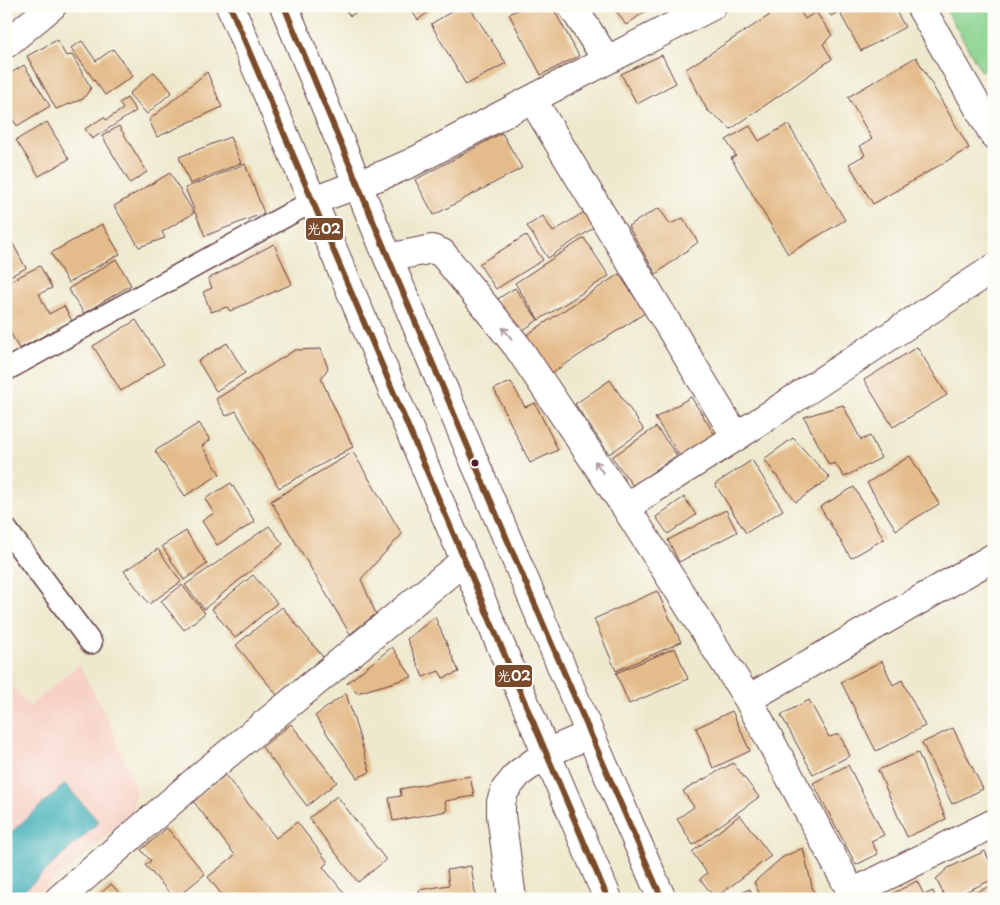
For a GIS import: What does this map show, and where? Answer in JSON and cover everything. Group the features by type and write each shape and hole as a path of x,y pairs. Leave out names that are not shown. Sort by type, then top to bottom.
{"main road":[{"path":"6,44 52,6"},
{"path":"230,6 608,899"},
{"path":"284,6 388,258 662,899"},
{"path":"572,6 607,60"},
{"path":"313,200 413,162 532,98 712,6"},
{"path":"920,6 994,135"},
{"path":"532,98 736,437"},
{"path":"388,258 432,249 442,253 517,346 626,508 748,699 853,896 994,823"},
{"path":"626,508 994,268"},
{"path":"748,699 994,557"},
{"path":"59,899 208,770 464,561"},
{"path":"512,899 501,815 501,802 505,790 518,774 547,752 590,734"}],"lane":[{"path":"6,370 313,200"},
{"path":"6,529 91,643"}],"shaded area":[{"path":"79,664 111,726 136,792 133,814 31,899 6,899 6,679 29,707"}],"green space":[{"path":"944,6 994,6 994,63 981,71"}],"water":[{"path":"65,784 99,822 15,899 6,899 6,837"}],"building":[{"path":"343,6 367,6 350,16"},
{"path":"408,6 436,6 418,20"},
{"path":"461,6 469,6 506,63 466,85 431,24"},
{"path":"524,6 552,6 579,56 541,75 509,14"},
{"path":"613,6 653,6 626,25"},
{"path":"784,6 797,6 805,19 816,12 832,35 823,44 832,59 731,129 707,110 686,69"},
{"path":"825,6 849,6 831,16"},
{"path":"857,6 893,6 905,27 861,51 841,15"},
{"path":"57,40 66,56 72,55 91,88 83,99 56,109 27,56"},
{"path":"82,41 96,61 113,49 133,76 105,95 71,48"},
{"path":"662,55 676,83 637,104 621,74"},
{"path":"916,57 969,148 873,204 849,164 865,155 860,146 872,139 848,97"},
{"path":"24,65 50,106 17,126 6,109 6,76"},
{"path":"154,72 172,92 147,114 129,94"},
{"path":"207,72 222,107 157,137 149,120"},
{"path":"127,98 136,111 92,139 85,129 104,117 106,120 123,109 119,103"},
{"path":"47,122 69,159 39,176 16,140"},
{"path":"788,124 845,220 788,254 731,158 736,156 726,140 750,126 759,141"},
{"path":"119,126 147,172 130,183 102,136"},
{"path":"502,133 522,168 434,215 415,180"},
{"path":"230,137 241,163 190,184 179,157"},
{"path":"245,164 264,213 205,236 185,188"},
{"path":"170,173 194,213 162,232 165,238 139,247 114,206"},
{"path":"659,208 670,224 683,218 698,242 656,274 628,226"},
{"path":"584,212 593,228 548,258 527,226 543,216 553,232"},
{"path":"102,224 120,254 68,283 51,253"},
{"path":"6,231 26,268 6,278"},
{"path":"526,235 543,260 496,289 479,264"},
{"path":"584,238 609,276 539,320 515,283"},
{"path":"274,244 292,284 230,311 227,307 211,312 203,292 212,288 208,279"},
{"path":"116,259 131,285 84,313 68,289"},
{"path":"40,266 52,288 39,294 49,314 64,306 72,321 19,349 6,324 6,283"},
{"path":"619,274 645,313 550,374 525,336"},
{"path":"515,288 538,320 519,333 496,300"},
{"path":"136,320 164,364 121,391 93,346"},
{"path":"227,343 245,373 216,391 198,361"},
{"path":"917,347 947,395 893,427 864,380"},
{"path":"321,349 328,368 321,379 353,447 279,488 236,411 226,416 216,399 295,350"},
{"path":"610,380 644,430 609,454 575,404"},
{"path":"511,382 525,407 535,403 558,450 530,463 494,389"},
{"path":"691,397 715,435 680,456 655,418"},
{"path":"843,405 861,440 870,436 881,458 844,477 835,463 829,465 804,417"},
{"path":"199,423 210,440 202,446 220,474 185,496 155,451"},
{"path":"656,427 677,455 633,486 612,457"},
{"path":"793,438 830,478 796,502 764,459"},
{"path":"353,452 402,534 361,579 376,614 350,634 271,501"},
{"path":"910,456 939,504 896,530 867,483"},
{"path":"752,460 783,510 746,533 715,484"},
{"path":"231,483 255,522 217,545 202,521 214,513 205,499"},
{"path":"854,487 884,539 851,558 820,507"},
{"path":"684,497 696,515 668,534 656,517"},
{"path":"726,510 737,532 679,562 668,540"},
{"path":"269,526 283,544 204,609 185,585"},
{"path":"186,531 207,564 184,580 162,546"},
{"path":"158,549 181,582 149,604 124,571"},
{"path":"253,575 277,603 235,638 212,609"},
{"path":"182,585 205,613 184,630 161,601"},
{"path":"657,591 681,642 616,671 594,619"},
{"path":"282,607 323,657 277,695 236,645"},
{"path":"435,617 459,672 443,678 439,671 423,677 407,639"},
{"path":"392,647 412,677 357,693 347,683"},
{"path":"675,648 688,679 629,704 616,673"},
{"path":"882,661 893,685 902,680 925,726 876,751 841,682"},
{"path":"346,693 370,772 357,778 315,716"},
{"path":"809,700 829,737 839,734 850,756 813,774 781,715"},
{"path":"732,711 750,751 713,768 696,728"},
{"path":"291,724 337,782 307,806 262,747"},
{"path":"953,728 983,789 952,804 922,743"},
{"path":"918,753 946,819 907,837 878,770"},
{"path":"733,763 759,797 693,845 677,819 694,807 683,791"},
{"path":"848,765 884,835 871,841 878,854 856,865 813,783"},
{"path":"225,775 276,838 297,822 328,862 323,867 349,899 225,899 208,877 235,855 193,801"},
{"path":"470,776 474,796 445,801 447,811 393,821 389,798 401,796 400,789"},
{"path":"337,796 386,860 358,882 309,818"},
{"path":"740,815 771,856 715,898 700,879 707,873 692,852"},
{"path":"167,828 205,874 175,899 145,865 151,861 141,850"},
{"path":"803,848 815,899 762,899 754,882 783,857"},
{"path":"985,851 994,871 994,879 946,899 936,879 948,868"},
{"path":"471,866 476,899 420,899 419,890 449,885 447,870"},
{"path":"917,881 924,895 933,891 936,899 887,899 886,897"},
{"path":"111,884 125,899 95,899"},
{"path":"994,884 994,899 962,899"},
{"path":"750,889 754,899 727,899"}],"transit line":[{"name":"光02","path":"230,6 608,899"},
{"name":"光02","path":"284,6 471,454 662,899"}]}
